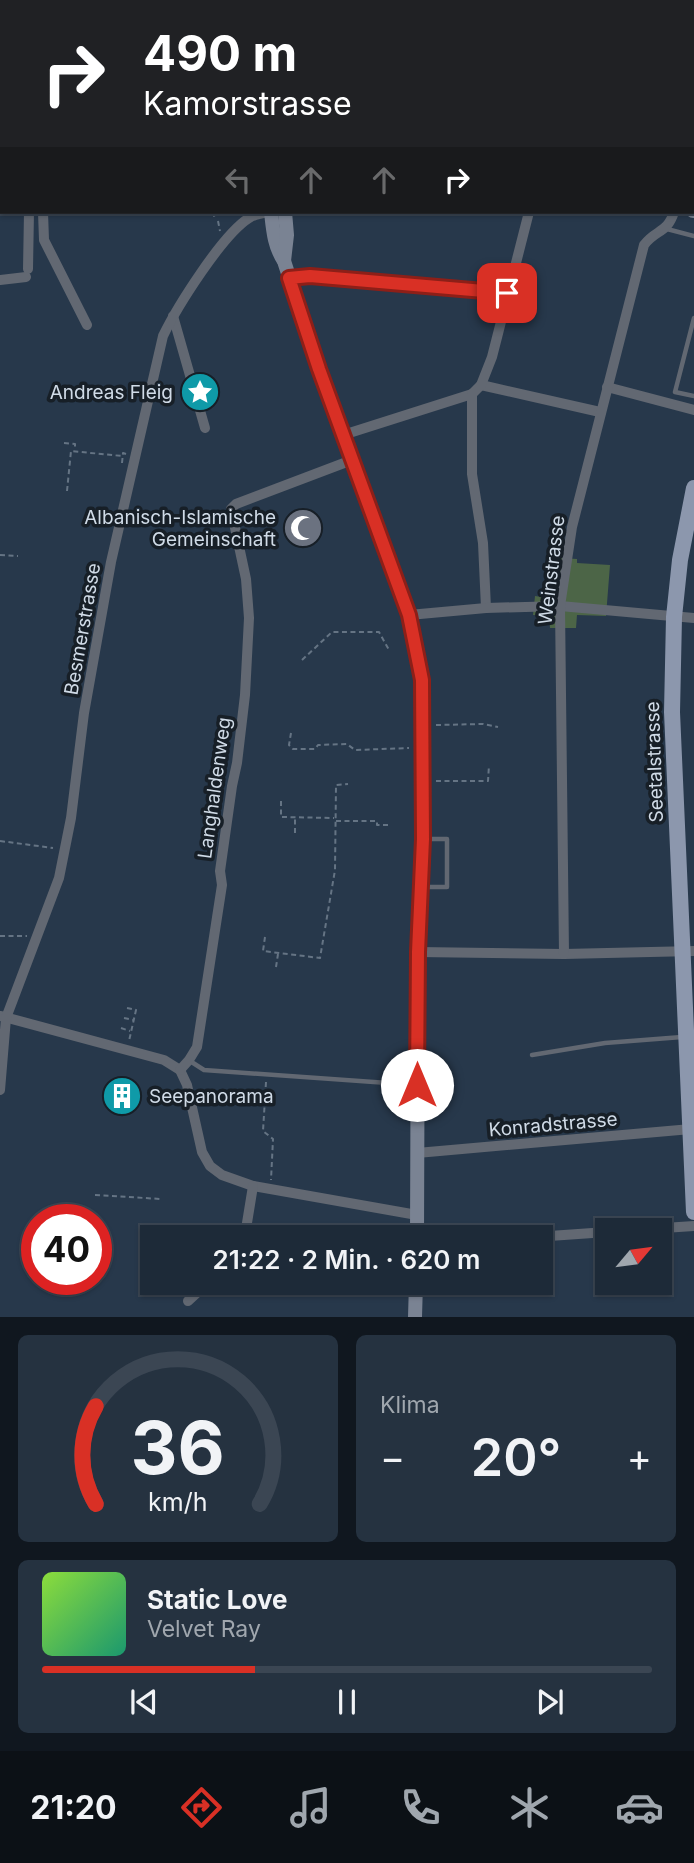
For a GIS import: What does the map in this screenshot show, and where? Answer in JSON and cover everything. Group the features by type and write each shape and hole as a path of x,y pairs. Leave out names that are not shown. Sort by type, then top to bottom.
{"main road":[{"name":"Seetalstrasse","path":"694,488 680,561 674,617 672,712 689,951 687,1037 694,1212"}],"street":[{"path":"0,280 27,273 29,214"},
{"path":"43,214 44,240 87,324"},
{"name":"Besmerstrasse","path":"0,1090 3,1017 38,936 59,878 111,562 163,336 202,272 233,233 248,219 264,214"},
{"path":"270,214 277,251 284,261 343,435 409,615 422,680 423,839 418,952 417,1225"},
{"path":"284,261 287,234 285,214"},
{"path":"343,435 472,394 481,385 492,357 528,214"},
{"name":"Weinstrasse","path":"564,954 561,606 572,527 644,245 650,238 666,229 673,214"},
{"path":"289,278 310,276 507,293"},
{"path":"173,316 205,428"},
{"path":"481,385 600,412"},
{"path":"607,387 694,410"},
{"path":"472,394 472,474 483,542 486,608"},
{"name":"Langhaldenweg","path":"180,1070 197,1047 222,885 220,872 245,695 249,603 244,568 230,514 232,506 352,460"},
{"path":"409,615 486,608 561,606 694,618"},
{"path":"418,952 564,954 689,951"},
{"path":"3,1017 164,1060 180,1070 187,1085 202,1152 210,1166 222,1175 253,1186 417,1214"},
{"name":"Konradstrasse","path":"417,1153 691,1129"},
{"path":"247,1225 253,1186"},
{"path":"672,1227 694,1226"},
{"path":"553,1236 595,1233"},
{"path":"188,1301 194,1295"},
{"path":"415,1317 416,1295"}],"lane":[{"path":"666,229 694,236"},
{"path":"694,318 675,392 694,396"},
{"path":"421,887 447,887 447,839 423,839"},
{"path":"532,1055 605,1043 687,1037"},
{"path":"190,1060 204,1070 417,1085"}],"path":[{"path":"214,214 221,232 218,235"},
{"path":"64,443 75,444 75,451"},
{"path":"67,491 71,451 123,456"},
{"path":"0,555 18,556"},
{"path":"302,660 332,632 379,632 389,650"},
{"path":"431,725 484,724 498,727"},
{"path":"291,733 289,745 293,749 348,744 355,750 414,748"},
{"path":"431,782 488,781 489,765"},
{"path":"265,937 263,951 320,958 333,889 335,785 348,784"},
{"path":"281,801 281,817 377,821 377,825 390,825"},
{"path":"295,817 295,832"},
{"path":"0,841 52,848"},
{"path":"0,936 38,936"},
{"path":"276,967 278,953"},
{"path":"127,1008 136,1010 127,1049"},
{"path":"124,1018 134,1020"},
{"path":"121,1028 131,1031"},
{"path":"267,1074 262,1130 273,1139 271,1189"},
{"path":"95,1195 161,1199"}],"green space":[{"path":"561,558 577,559 577,563 610,565 606,616 577,615 576,628 550,628 549,616 533,615 535,596 548,598 556,587"}],"place":[{"name":"Andreas Fleig","path":"200,392"},
{"name":"Albanisch-Islamische Gemeinschaft","path":"303,528"},
{"name":"Seepanorama","path":"122,1096"}],"route":[{"path":"417,1085 418,952 423,839 422,680 409,615 319,369 289,278 310,276 507,293"}]}
